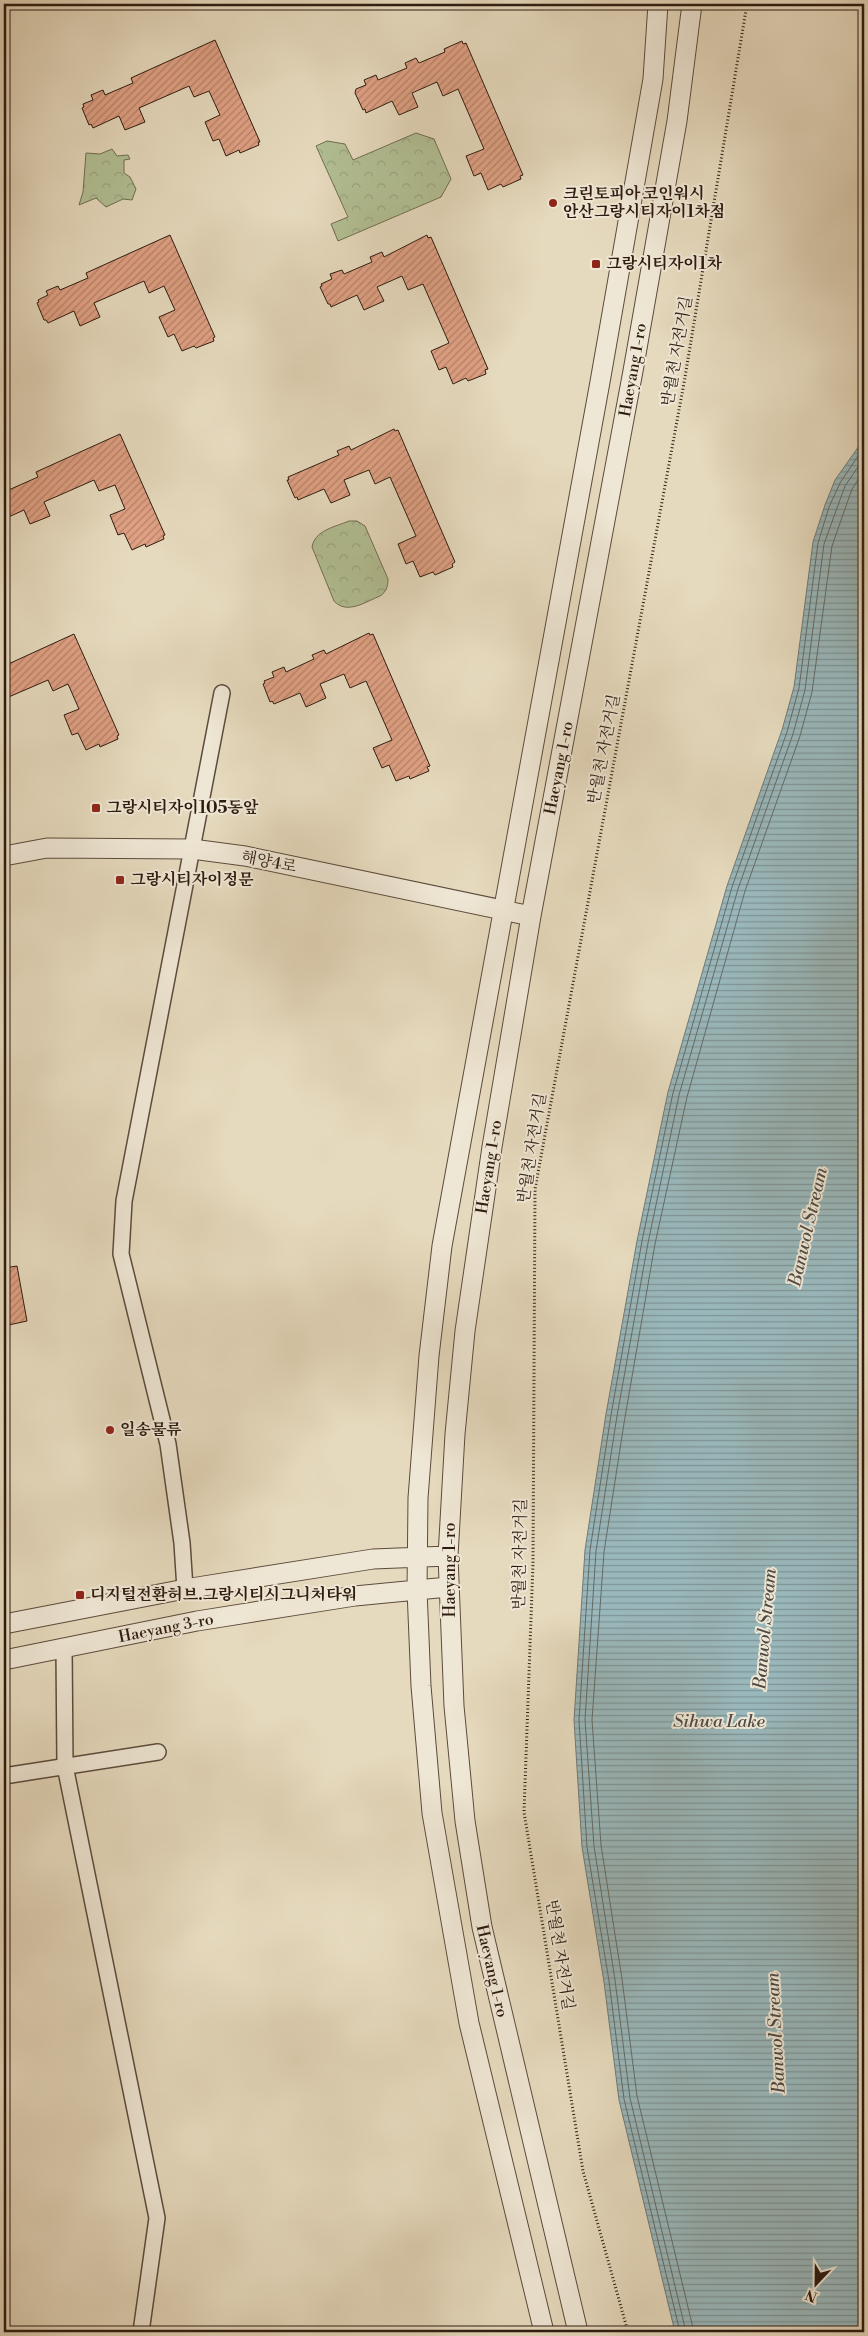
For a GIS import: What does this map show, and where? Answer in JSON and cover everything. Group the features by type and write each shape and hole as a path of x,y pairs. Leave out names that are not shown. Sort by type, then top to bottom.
{"street":[{"name":"Haeyang 1-ro","path":"544,2332 469,2023 451,1930 432,1813 421,1686 417,1590 418,1498 429,1356 442,1246 600,382 651,89 658,4"},
{"name":"Haeyang 1-ro","path":"578,2332 482,1927 465,1821 454,1706 448,1556 455,1434 465,1331 492,1147 531,916 677,122 692,4"},
{"path":"185,1589 182,1543 168,1444 122,1254 124,1201 222,693"},
{"name":"해양4로","path":"4,856 47,848 192,849 245,856 531,916"},
{"path":"4,1624 185,1589 373,1559 448,1556"},
{"name":"Haeyang 3-ro","path":"4,1660 216,1618 355,1596 448,1587"},
{"path":"64,1648 65,1766 157,2218 141,2332"},
{"path":"4,1776 158,1752"}],"path":[{"name":"반월천 자전거길","path":"628,2332 583,2171 524,1812 533,1563 535,1189 684,383 747,4"}],"green space":[{"path":"416,133 434,139 451,179 441,197 338,241 331,224 348,217 316,146 327,141 345,144 353,160"},
{"path":"112,149 117,156 128,155 130,159 124,160 124,173 130,177 136,189 132,200 123,199 106,207 96,198 79,205 83,192 86,153 100,154"},
{"path":"349,521 357,521 365,526 388,579 388,584 384,593 380,596 356,606 345,607 334,601 312,547 314,541 321,533"}],"water":[{"name":"Sihwa Lake","path":"864,439 864,2332 675,2332 619,2100 604,1982 582,1847 574,1720 585,1550 606,1414 637,1241 668,1092 727,886 782,730 794,687 813,542 835,480"}],"building":[{"path":"215,40 260,142 258,142 259,145 240,153 239,150 226,156 219,139 213,141 205,122 220,115 209,91 194,97 189,86 139,108 145,122 125,130 119,116 93,128 91,124 89,125 82,108 84,107 83,104 93,100 91,95 103,90 105,95 133,83 131,78"},
{"path":"462,41 463,44 466,43 523,175 520,176 521,179 503,187 501,184 488,190 481,173 474,176 466,156 484,149 458,89 443,96 437,82 412,93 418,107 399,115 392,101 366,113 355,93 356,89 366,85 364,80 376,75 378,80 407,68 405,63 416,58 419,63 445,52 444,49"},
{"path":"170,235 215,337 213,338 214,341 182,351 174,334 168,337 159,317 175,310 164,286 149,293 144,281 94,303 100,317 80,326 74,311 48,323 44,320 37,303 39,302 38,300 48,295 46,291 58,286 60,290 88,278 86,273"},
{"path":"427,235 428,238 431,237 488,369 485,370 486,374 468,381 466,378 453,384 446,367 439,370 431,351 449,343 423,284 408,290 402,276 377,287 384,301 364,310 357,295 331,307 320,287 322,286 321,284 332,279 330,274 342,270 344,274 372,262 370,257 382,252 384,257"},
{"path":"394,429 395,431 398,430 455,562 452,564 453,567 435,575 433,572 420,577 413,561 406,564 398,544 416,536 390,477 375,484 369,470 344,480 350,495 331,503 324,489 298,500 297,497 295,498 287,480 289,480 288,477 339,455 337,451 349,446 351,450"},
{"path":"120,434 165,535 163,536 164,539 146,547 145,544 132,550 124,533 118,535 110,515 125,509 115,485 99,491 94,480 44,502 50,516 30,524 24,510 4,519 4,492 38,477 36,472"},
{"path":"369,633 370,635 373,634 430,766 427,767 429,771 410,779 409,776 396,781 389,765 382,768 373,748 392,740 366,681 350,688 344,674 320,684 326,698 306,707 300,693 274,704 272,701 270,702 263,684 265,683 264,681 274,677 272,672 284,667 286,672 314,659 312,655 324,650 326,654"},
{"path":"74,634 119,735 117,736 118,739 100,747 99,744 86,750 78,733 72,735 64,715 79,709 68,684 53,691 48,680 4,699 4,666"},
{"path":"17,1266 27,1321 4,1326 4,1268"}],"place":[{"name":"크린토피아 코인워시 안산그랑시티자이1차점","path":"553,203"},
{"name":"그랑시티자이1차","path":"596,264"},
{"name":"그랑시티자이105동앞","path":"96,808"},
{"name":"그랑시티자이정문","path":"120,880"},
{"name":"일송물류","path":"110,1430"},
{"name":"디지털전환허브.그랑시티시그니처타워","path":"80,1595"}],"water label":[{"name":"Banwol Stream","path":"808,1227"},
{"name":"Banwol Stream","path":"765,1629"},
{"name":"Banwol Stream","path":"776,2033"}]}
